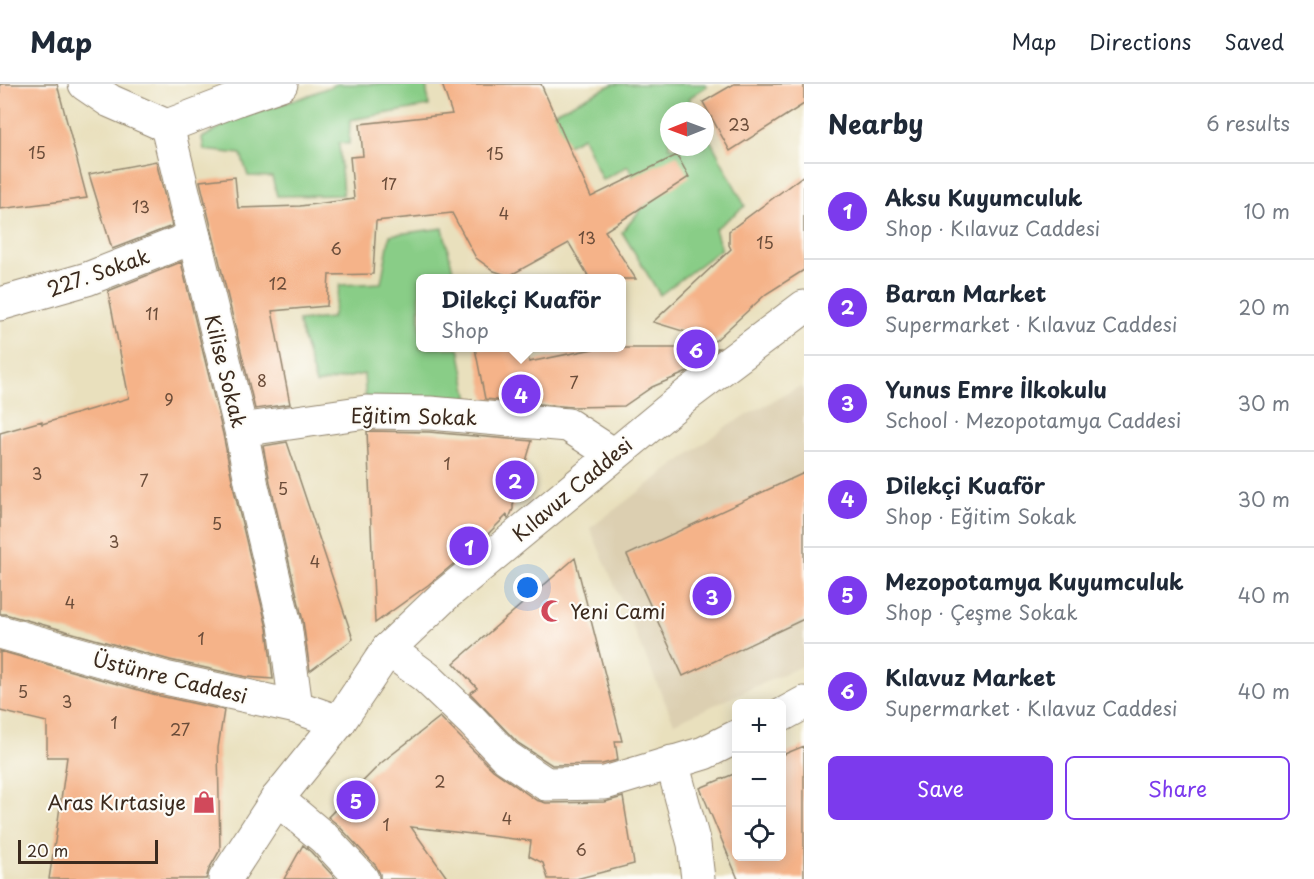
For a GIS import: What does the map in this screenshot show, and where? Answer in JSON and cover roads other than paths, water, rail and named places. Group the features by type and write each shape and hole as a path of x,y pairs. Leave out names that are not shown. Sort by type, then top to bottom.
{"street":[{"path":"85,84 111,101 167,126 281,84"},
{"name":"Kilise Sokak","path":"167,126 241,430 285,625 296,707"},
{"name":"227. Sokak","path":"0,304 87,279 194,237"},
{"name":"Kılavuz Caddesi","path":"225,879 277,799 339,722 388,649 447,594 614,455 687,395 804,307"},
{"name":"Eğitim Sokak","path":"241,430 366,412 430,413 568,424 614,455"},
{"name":"Üstünre Caddesi","path":"0,632 165,678 296,707 339,722"},
{"path":"388,649 426,677 506,757 546,784 605,783 705,753 732,739"},
{"path":"786,713 804,703"},
{"path":"672,762 694,844 698,879"},
{"path":"277,799 324,838 362,879"}],"place":[{"name":"Kılavuz Market","path":"696,349"},
{"name":"Dilekçi Kuaför","path":"521,394"},
{"name":"Baran Market","path":"515,480"},
{"name":"Aksu Kuyumculuk","path":"469,546"},
{"name":"Yunus Emre İlkokulu","path":"712,596"},
{"name":"Yeni Cami","path":"552,611"},
{"name":"Mezopotamya Kuyumculuk","path":"356,800"},
{"name":"Aras Kırtasiye","path":"204,802"}]}
